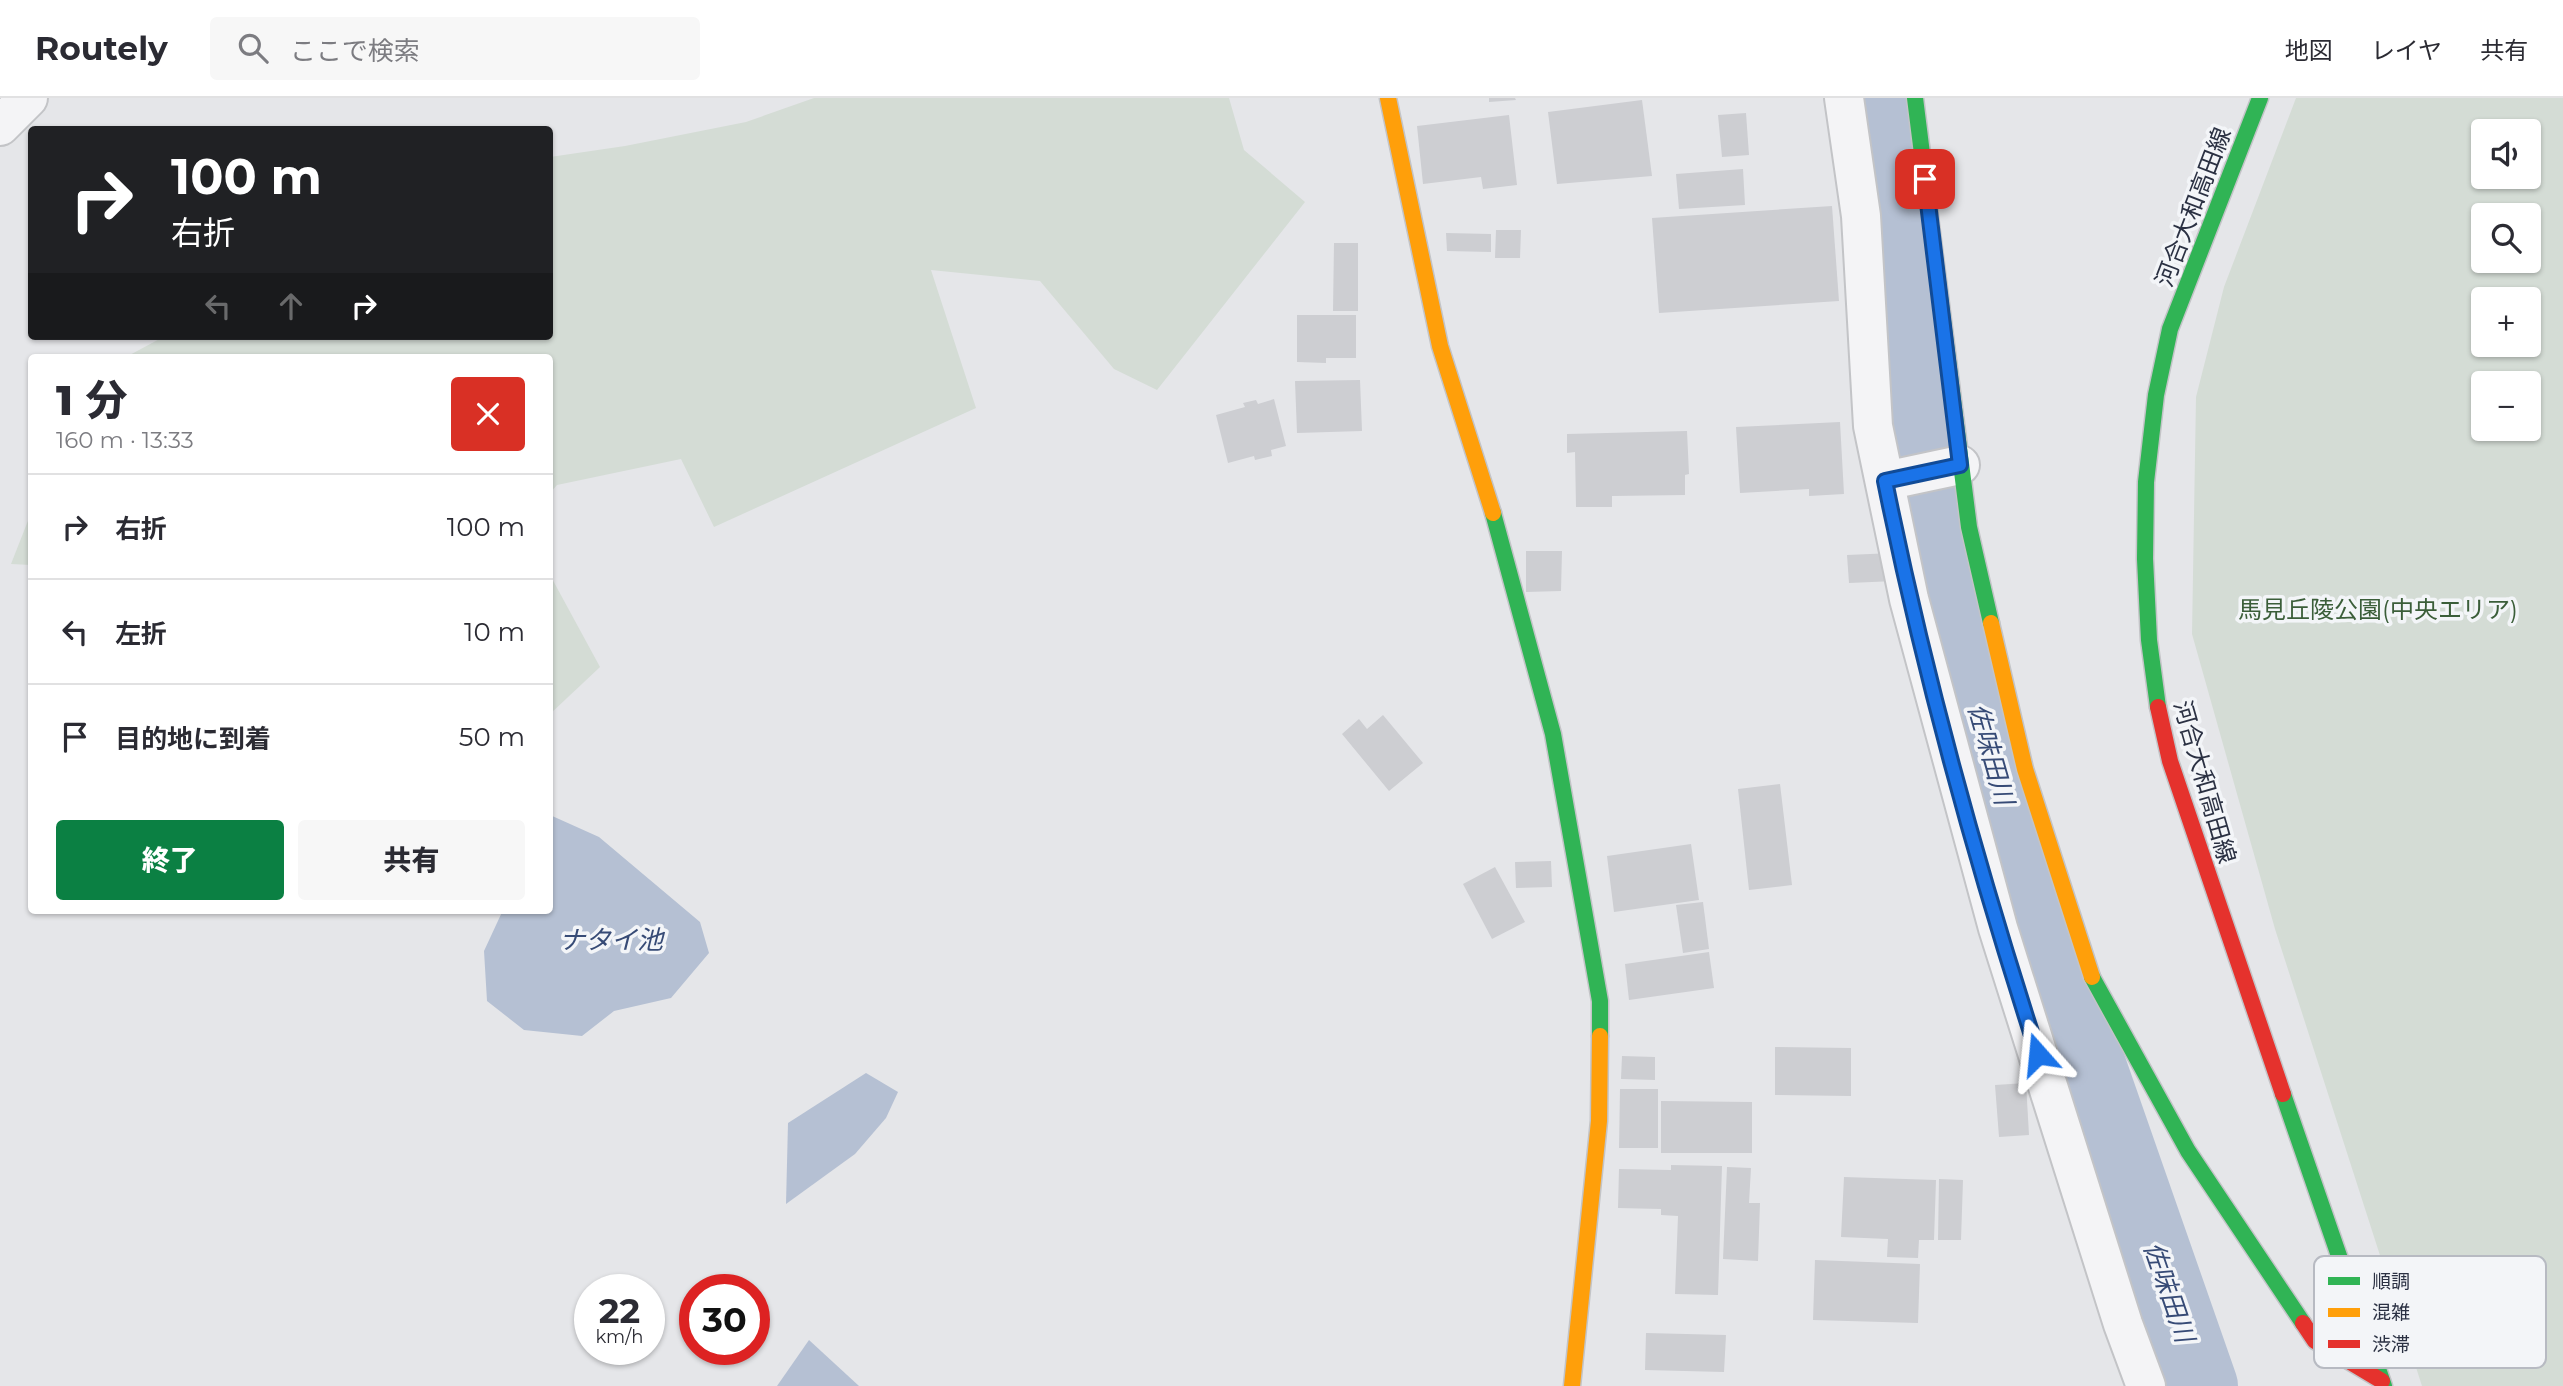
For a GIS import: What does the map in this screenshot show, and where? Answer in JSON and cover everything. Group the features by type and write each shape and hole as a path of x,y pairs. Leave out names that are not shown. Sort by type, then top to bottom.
{"street":[{"path":"0,126 27,98"},
{"path":"1388,98 1440,346 1491,506 1553,734 1600,1001 1599,1121 1572,1386"},
{"path":"1844,98 1861,215 1874,426 1909,599 1998,928 2119,1311 2146,1386"},
{"path":"1915,98 1969,527 2025,769 2091,975 2188,1151 2314,1339"},
{"name":"河合大和高田線","path":"2260,98 2170,329 2156,395 2146,482 2145,558 2149,640 2156,698 2170,761 2339,1256"},
{"path":"1885,481 1960,465"},
{"path":"2358,1368 2383,1384"}],"green space":[{"path":"814,98 1229,98 1244,150 1305,202 1157,390 1114,369 1040,281 931,270 976,408 714,527 681,459 557,485 553,490 553,354 132,354 158,340 553,340 553,157 625,146 746,122"},
{"name":"馬見丘陵公園(中央エリア)","path":"2296,98 2563,98 2563,1386 2422,1386 2416,1368 2546,1368 2546,1256 2380,1256 2275,929 2192,634 2196,397 2224,287"},
{"path":"28,521 28,565 11,564"},
{"path":"553,581 600,667 553,711"}],"water":[{"name":"ナタイ池","path":"553,816 599,837 700,922 709,953 671,998 614,1011 582,1036 524,1030 487,1001 484,951 501,914 553,914"},
{"path":"866,1073 898,1092 886,1118 855,1154 786,1204 788,1123"},
{"path":"809,1340 859,1386 777,1386"}],"building":[{"path":"1489,98 1515,98 1516,100 1489,102"},
{"path":"1642,100 1652,176 1557,184 1548,112"},
{"path":"1746,113 1749,155 1722,157 1718,115"},
{"path":"1509,115 1517,185 1483,189 1481,177 1423,184 1417,126"},
{"path":"1743,169 1745,205 1679,209 1676,174"},
{"path":"1832,206 1839,301 1659,313 1652,218"},
{"path":"1496,230 1521,230 1520,258 1495,258"},
{"path":"1446,233 1491,234 1491,252 1447,251"},
{"path":"1334,243 1358,243 1358,311 1333,311"},
{"path":"1297,315 1356,315 1356,358 1326,358 1326,363 1297,362"},
{"path":"1360,380 1362,431 1297,433 1295,381"},
{"path":"1274,399 1286,446 1271,450 1272,456 1255,460 1254,456 1228,463 1216,415 1245,407 1243,403 1256,400 1258,404"},
{"path":"1840,422 1844,494 1809,496 1809,489 1740,493 1736,427"},
{"path":"1687,431 1689,474 1685,475 1685,495 1612,496 1612,507 1576,507 1575,452 1567,453 1567,434"},
{"path":"1526,551 1562,551 1561,591 1526,592"},
{"path":"1893,553 1895,581 1849,583 1847,555"},
{"path":"1383,715 1423,763 1389,791 1342,734 1359,719 1367,729"},
{"path":"1780,784 1792,885 1749,890 1738,789"},
{"path":"1691,844 1699,900 1614,912 1607,856"},
{"path":"1551,861 1552,887 1516,888 1515,862"},
{"path":"1495,867 1525,922 1492,939 1463,884"},
{"path":"1703,902 1709,949 1683,953 1676,905"},
{"path":"1709,952 1714,988 1629,1000 1625,964"},
{"path":"1775,1047 1851,1048 1851,1096 1775,1095"},
{"path":"1622,1056 1655,1057 1655,1080 1621,1079"},
{"path":"2026,1083 2029,1135 1999,1137 1995,1085"},
{"path":"1620,1089 1658,1089 1658,1148 1619,1148"},
{"path":"1661,1101 1752,1102 1752,1153 1661,1153"},
{"path":"1671,1165 1722,1166 1718,1295 1675,1294 1678,1216 1661,1215 1661,1209 1618,1208 1619,1169 1671,1170"},
{"path":"1727,1167 1751,1168 1749,1203 1760,1203 1758,1261 1723,1259"},
{"path":"1844,1177 1936,1180 1934,1240 1919,1240 1918,1258 1887,1257 1888,1239 1841,1237"},
{"path":"1939,1179 1963,1180 1961,1240 1938,1240"},
{"path":"1815,1260 1920,1264 1918,1323 1813,1320"},
{"path":"1646,1333 1726,1335 1724,1372 1645,1370"}],"waterway":[{"name":"佐味田川","path":"1878,98 1913,389 1935,532 1976,703 2017,848 2202,1386"}],"traffic: fast":[{"path":"1915,98 1969,527 1991,623"},
{"path":"2158,707 2149,640 2145,559 2146,482 2156,395 2170,329 2260,98"},
{"path":"1493,513 1553,734 1600,1001 1600,1036"},
{"path":"2092,977 2188,1151 2303,1323"},
{"path":"2283,1094 2339,1256"},
{"path":"2378,1368 2384,1386"}],"traffic: slow":[{"path":"1388,98 1440,346 1493,513"},
{"path":"1991,623 2025,769 2092,977"},
{"path":"1572,1386 1599,1121 1600,1036"}],"traffic: jam":[{"path":"2158,707 2170,761 2283,1094"},
{"path":"2303,1323 2314,1340"},
{"path":"2360,1368 2382,1381"}],"route":[{"path":"1925,179 1960,465 1885,481 1909,599 1998,928 2038,1054"}]}
